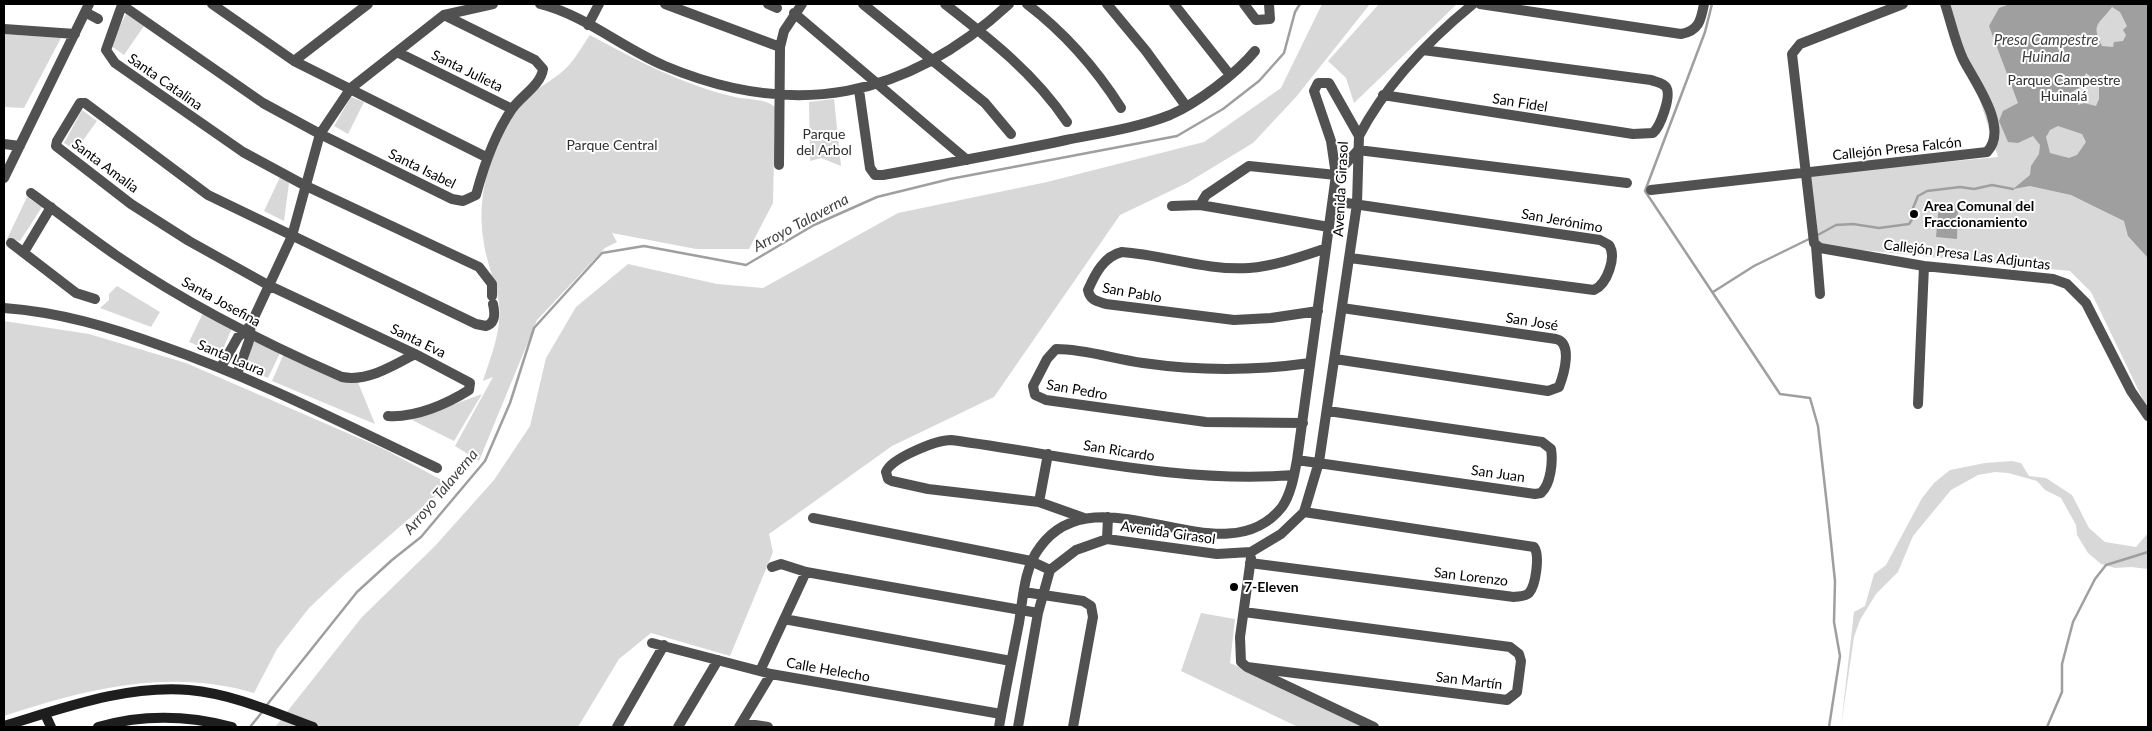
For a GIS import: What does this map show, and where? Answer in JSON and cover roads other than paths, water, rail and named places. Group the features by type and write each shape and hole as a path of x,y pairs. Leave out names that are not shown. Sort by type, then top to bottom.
{"street":[{"path":"212,4 294,61 486,157 512,108"},
{"path":"294,61 368,4"},
{"path":"237,374 248,330 292,236 304,185 320,134 351,88 444,16 494,4"},
{"path":"540,4 552,7 665,66 720,86 780,95 816,96 859,90 932,62 980,31 1009,4"},
{"path":"588,25 600,4"},
{"path":"665,4 780,47"},
{"path":"779,165 780,47 784,31 794,13 802,4"},
{"path":"863,4 932,62 985,103 1011,134"},
{"path":"945,4 980,31 1045,92 1067,122"},
{"path":"1027,4 1072,42 1094,68 1121,108"},
{"path":"1107,4 1146,51 1186,106"},
{"path":"1174,4 1230,75"},
{"path":"1244,4 1256,20 1270,19 1270,4"},
{"path":"1359,136 1383,95 1423,50 1473,4"},
{"path":"1480,4 1668,33 1690,32 1697,27 1704,4"},
{"path":"1820,294 1816,246 1811,233 1792,60 1796,48 1809,40 1903,4"},
{"name":"Callejón Presa Falcón","path":"1652,190 1982,154 1989,150 1993,126 1991,112 1964,59 1945,4"},
{"name":"Santa Catalina","path":"304,185 243,152 110,60 106,53 106,46 122,5 263,103 320,134"},
{"path":"4,178 87,8 98,20"},
{"path":"794,13 967,160"},
{"name":"Santa Julieta","path":"397,52 512,108 541,76 542,66 444,16"},
{"path":"4,29 74,34"},
{"name":"San Fidel","path":"1383,95 1633,134 1653,133 1661,123 1668,94 1667,88 1651,80 1423,50"},
{"path":"859,90 869,164 872,173 882,176 1133,126 1171,114 1186,106 1230,75 1255,51"},
{"name":"Avenida Girasol","path":"999,727 1031,561 1040,547 1054,532 1069,522 1084,518 1108,518 1195,530 1241,532 1256,528 1270,518 1282,506 1288,495 1298,460 1318,311 1324,249 1336,175 1331,141 1314,91 1318,83 1329,83 1359,136 1357,204 1320,462 1304,512 1280,534 1251,552 1217,554 1138,541 1108,539 1076,550 1050,570"},
{"name":"Santa Amalia","path":"268,285 189,241 131,204 57,148 57,141 79,104 84,102 192,185 292,236"},
{"name":"Santa Isabel","path":"320,134 458,201 468,200 476,195 486,157"},
{"path":"4,144 20,146"},
{"path":"1200,205 1206,194 1249,166 1336,175 1358,150 1627,183"},
{"path":"292,236 476,324 486,326 494,320 492,284 482,269 473,263 304,185"},
{"name":"Santa Josefina","path":"32,193 117,256 162,285 248,330 349,378 378,372 415,354"},
{"name":"San Jerónimo","path":"1333,201 1600,240 1609,244 1613,255 1603,281 1594,290 1350,258"},
{"path":"1172,206 1200,205 1329,227"},
{"path":"24,252 51,207"},
{"path":"11,244 76,293 95,299"},
{"name":"Callejón Presa Las Adjuntas","path":"1816,246 1924,266 2053,279 2066,284 2086,303 2132,392 2148,416"},
{"name":"San Pablo","path":"1318,311 1271,318 1234,320 1106,304 1094,301 1089,296 1088,290 1105,261 1112,254 1122,252 1195,263 1248,268 1284,262 1324,249"},
{"path":"1918,404 1924,266"},
{"name":"Santa Eva","path":"268,285 415,354 469,382 470,388 458,396 410,415 388,416"},
{"name":"Santa Laura","path":"4,308 76,318 115,329 221,366 437,468"},
{"name":"San José","path":"1335,359 1548,391 1559,387 1566,352 1566,345 1556,339 1342,308"},
{"path":"221,366 248,330"},
{"name":"San Pedro","path":"1303,423 1206,422 1126,413 1038,398 1033,386 1047,359 1056,350 1078,351 1143,363 1218,370 1265,369 1310,362"},
{"name":"San Juan","path":"1298,460 1535,494 1542,493 1548,482 1552,454 1551,448 1542,442 1328,410"},
{"name":"San Ricardo","path":"1039,502 910,485 888,479 886,472 890,465 941,440 1048,454 1134,468 1214,476 1256,478 1294,475"},
{"path":"1048,454 1039,502 1084,518"},
{"name":"San Lorenzo","path":"1250,563 1514,597 1523,596 1529,592 1532,586 1538,559 1534,547 1304,512"},
{"path":"813,518 1031,561 1050,570 1041,595 1018,727"},
{"path":"1108,518 1108,539"},
{"path":"1251,552 1239,653 1241,662 1246,667 1374,727"},
{"path":"772,567 781,564 806,572 1038,613"},
{"path":"760,671 806,572"},
{"path":"1024,592 1084,601 1091,606 1093,617 1073,727"},
{"name":"San Martín","path":"1244,612 1510,647 1519,654 1521,661 1517,692 1507,700 1246,667"},
{"path":"784,619 1011,661"},
{"name":"Calle Helecho","path":"652,643 771,674 1001,714"},
{"path":"616,727 664,645"},
{"path":"678,727 718,660"},
{"path":"768,727 740,725 771,674"},
{"path":"4,726 105,696 159,690 190,690 251,704 313,727"},
{"path":"45,714 51,727"},
{"path":"98,727 138,718 162,716 232,727"}],"water":[{"name":"Presa Campestre Huinala","path":"2010,4 2148,4 2148,258 2128,236 2124,221 2071,195 2030,186 2013,189 2030,175 2031,166 2039,154 2040,145 2033,136 2018,143 2008,142 1999,121 2003,111 2018,103 1989,26 1999,8","holes":["2112,7 2120,12 2127,26 2123,30 2126,35 2123,41 2114,42 2113,47 2102,46 2097,33 2098,24","2086,73 2099,83 2099,99 2096,106 2084,103 2078,105 2078,100 2072,92 2079,88","2058,126 2082,134 2086,142 2077,155 2069,158 2050,153 2046,137 2050,130"]},
{"path":"1958,204 1957,239 1936,237 1939,205"}],"waterway":[{"name":"Arroyo Talaverna","path":"266,706 357,592 421,537 485,461 510,403 534,328 602,253 644,246 746,265 814,225 877,197 950,179 1177,136 1223,109 1259,81 1284,53 1295,12 1300,4"},
{"path":"1712,4 1705,32 1645,191 1780,394 1810,398 1818,426 1835,581 1834,622 1840,656 1829,727"},
{"path":"1816,236 1836,225 1853,224 1879,228 1909,224 1913,218 1913,208 1918,196 1927,191 1960,187 1974,189 1992,185 2013,189"},
{"path":"1713,292 1754,266 1811,238"},
{"path":"2047,727 2062,692 2062,664 2073,622 2095,579 2106,565 2148,552"},
{"name":"Arroyo Talaverna","path":"250,727 263,711"}],"place":[{"name":"Area Comunal del Fraccionamiento","path":"1914,214"},
{"name":"7-Eleven","path":"1234,587"}],"park label":[{"name":"Parque Campestre Huinalá","path":"2064,88"},
{"name":"Parque del Arbol","path":"824,142"},
{"name":"Parque Central","path":"612,145"}]}
